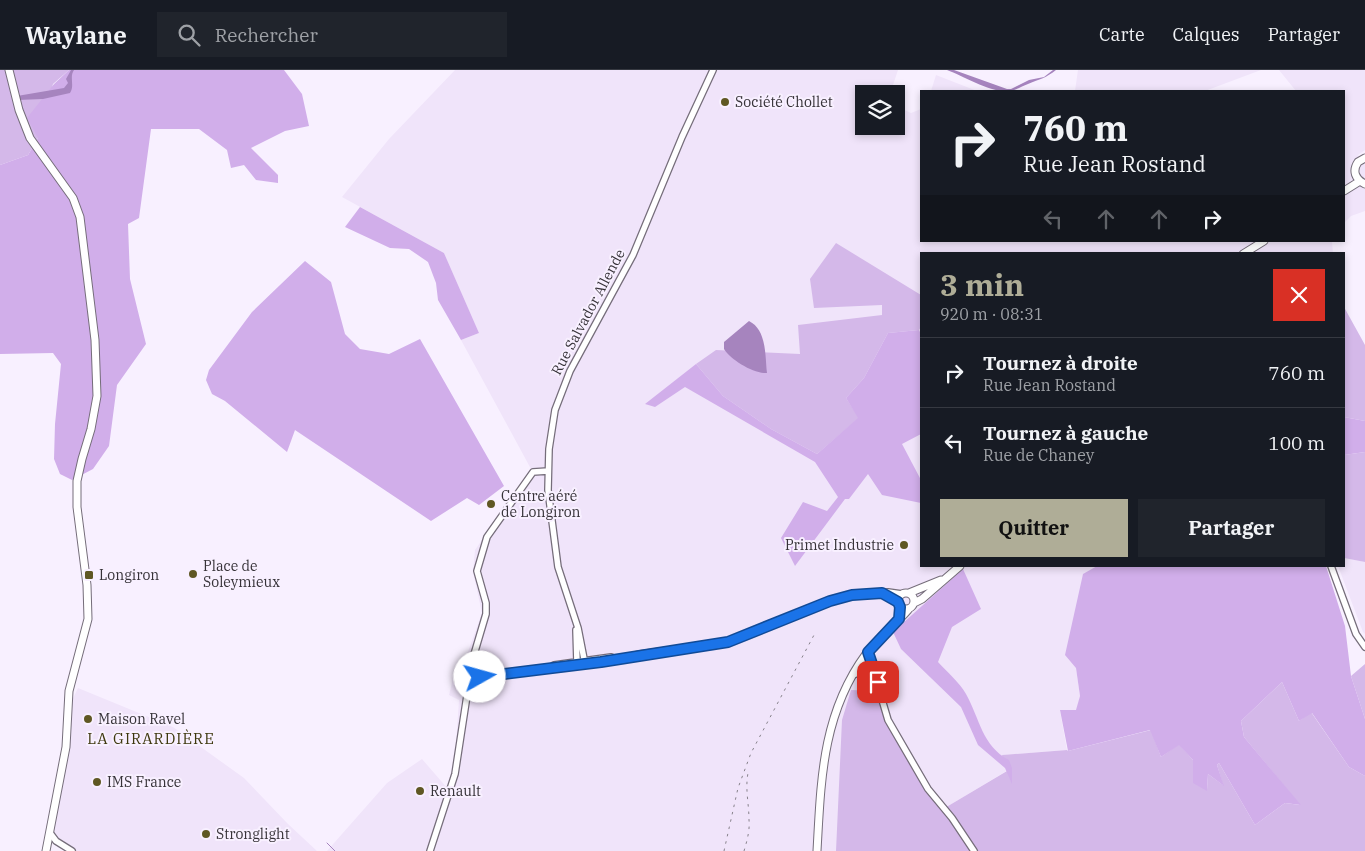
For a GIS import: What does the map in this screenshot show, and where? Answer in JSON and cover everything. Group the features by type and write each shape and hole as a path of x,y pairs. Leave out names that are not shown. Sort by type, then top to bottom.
{"main road":[{"path":"9,70 17,102 30,138 73,198 80,217 95,340 98,396 78,481 77,507 87,585 88,619 69,691 66,747 46,851"},
{"path":"1346,190 1360,180 1356,166 1360,160 1365,158"},
{"path":"1246,252 1262,242"},
{"path":"818,851 820,794 826,744 838,704 868,652 914,603 922,599 959,567"},
{"path":"899,619 899,604 906,594 944,579"},
{"path":"906,594 914,598 914,603"},
{"path":"899,604 908,610"}],"street":[{"name":"Rue Salvador Allende","path":"575,623 558,567 548,490 550,434 555,410 581,350 633,255 682,137 713,70"},
{"path":"470,668 486,614 486,603 477,571 488,537 534,472 548,471"},
{"path":"1331,567 1356,634 1365,647"},
{"path":"882,593 899,604"},
{"path":"480,677 728,642 830,601 852,595 906,594"},
{"path":"575,623 585,662"},
{"path":"575,623 577,663"},
{"path":"868,652 888,720 928,790 956,824 974,851"},
{"path":"470,668 477,671 480,677 477,686 468,689 461,686 458,675 463,669 470,668"},
{"path":"853,675 867,670 876,674"},
{"path":"430,851 455,774 468,689"},
{"path":"50,833 56,841 72,851"}],"shaded area":[{"path":"0,70 69,70 53,84 38,138 28,155 0,165"},
{"path":"69,70 284,70 302,94 309,126 285,131 251,148 278,175 278,183 256,180 244,165 231,168 227,150 199,129 151,129 139,218 128,224 130,279 146,344 117,385 109,446 93,469 72,480 60,474 54,459 55,424 61,364 53,353 0,354 0,165 28,155 38,138 27,118 54,84"},
{"path":"71,70 74,70 70,93 43,99 18,100 17,96 64,88 68,83 66,79"},
{"path":"455,70 898,70 893,85 855,85 855,135 905,135 905,110 911,113 920,109 920,242 1332,242 1333,252 920,252 920,567 1095,567 1083,575 1076,668 1080,696 1077,710 1060,711 1067,750 1003,755 1008,770 943,809 837,851 327,851 387,783 422,759 448,789 455,758 459,700 449,695 457,662 465,660 482,613 473,572 475,550 531,469 461,340 479,333 444,253 342,197 389,139"},
{"path":"947,70 954,70 1011,89 1029,80 1044,77 1053,70 1056,70 1046,77 1014,90 995,90"},
{"path":"1078,70 1261,70 1208,90 1075,90"},
{"path":"1279,70 1365,70 1365,150 1358,155 1365,165 1365,211 1351,216 1345,222 1345,90 1295,90"},
{"path":"936,75 974,90 931,90"},
{"path":"360,207 444,253 479,333 461,340 438,300 436,283 428,262 409,249 390,248 345,227"},
{"path":"836,243 920,294 920,328 888,333 864,378 846,398 859,418 817,454 771,429 723,396 696,364 716,350 800,354 798,325 882,315 882,305 814,308 810,279"},
{"path":"305,261 331,282 345,334 360,349 389,354 420,339 504,486 479,505 467,498 431,521 295,430 287,452 225,401 212,394 206,380 209,370 252,312"},
{"path":"1345,309 1365,345 1365,421 1345,417"},
{"path":"749,321 755,325 762,337 767,373 743,366 724,349 724,342"},
{"path":"919,330 920,332 920,435 902,444 920,478 920,503 882,495 868,474 849,499 845,499 795,566 781,538 803,502 827,511 838,497 815,462 685,387 655,407 645,404 696,364 723,396 771,429 817,454 858,418 846,398 864,378 888,333"},
{"path":"1345,417 1365,421 1365,452 1345,455"},
{"path":"1365,452 1365,562 1345,558 1345,455"},
{"path":"1345,558 1365,562 1365,634 1338,567 1345,567"},
{"path":"1095,567 1326,567 1345,626 1351,676 1365,719 1365,776 1349,767 1312,713 1299,721 1282,682 1241,721 1244,737 1301,805 1285,803 1255,825 1219,763 1217,765 1224,786 1208,774 1207,791 1193,783 1193,760 1179,745 1161,757 1150,730 1068,751 1060,710 1076,710 1080,696 1076,668 1065,655 1083,574"},
{"path":"963,569 981,609 952,627 938,662 966,694 987,740 1000,754 1009,760 1012,768 1012,784 1005,768 978,745 961,707 901,649 893,632"},
{"path":"1365,664 1365,719 1351,676"},
{"path":"1282,682 1299,721 1311,712 1349,767 1365,776 1365,851 836,851 842,720 851,690 877,691 884,718 943,809 1007,771 1002,755 1068,751 1151,730 1161,757 1179,744 1193,760 1193,782 1207,790 1208,774 1223,785 1217,765 1219,763 1255,825 1285,803 1300,805 1244,737 1241,721"},
{"path":"78,688 173,727 244,778 317,851 77,851 53,834 67,711"}],"waterway":[{"path":"327,843 335,851"}],"railway":[{"path":"724,851 738,788 751,753 814,635"},
{"path":"744,851 749,828 748,773"}],"place":[{"name":"Société Chollet","path":"725,102"},
{"name":"Centre aéré de Longiron","path":"491,504"},
{"name":"Primet Industrie","path":"904,545"},
{"name":"Place de Soleymieux","path":"193,574"},
{"name":"Longiron","path":"89,575"},
{"name":"Maison Ravel","path":"88,719"},
{"name":"IMS France","path":"97,782"},
{"name":"Renault","path":"420,791"},
{"name":"Stronglight","path":"206,834"}],"district":[{"name":"LA GIRARDIÈRE","path":"151,739"}],"route":[{"path":"480,677 616,660 640,654 728,642 830,601 852,595 882,593 898,602 900,614 899,619 868,652 878,682"}]}
